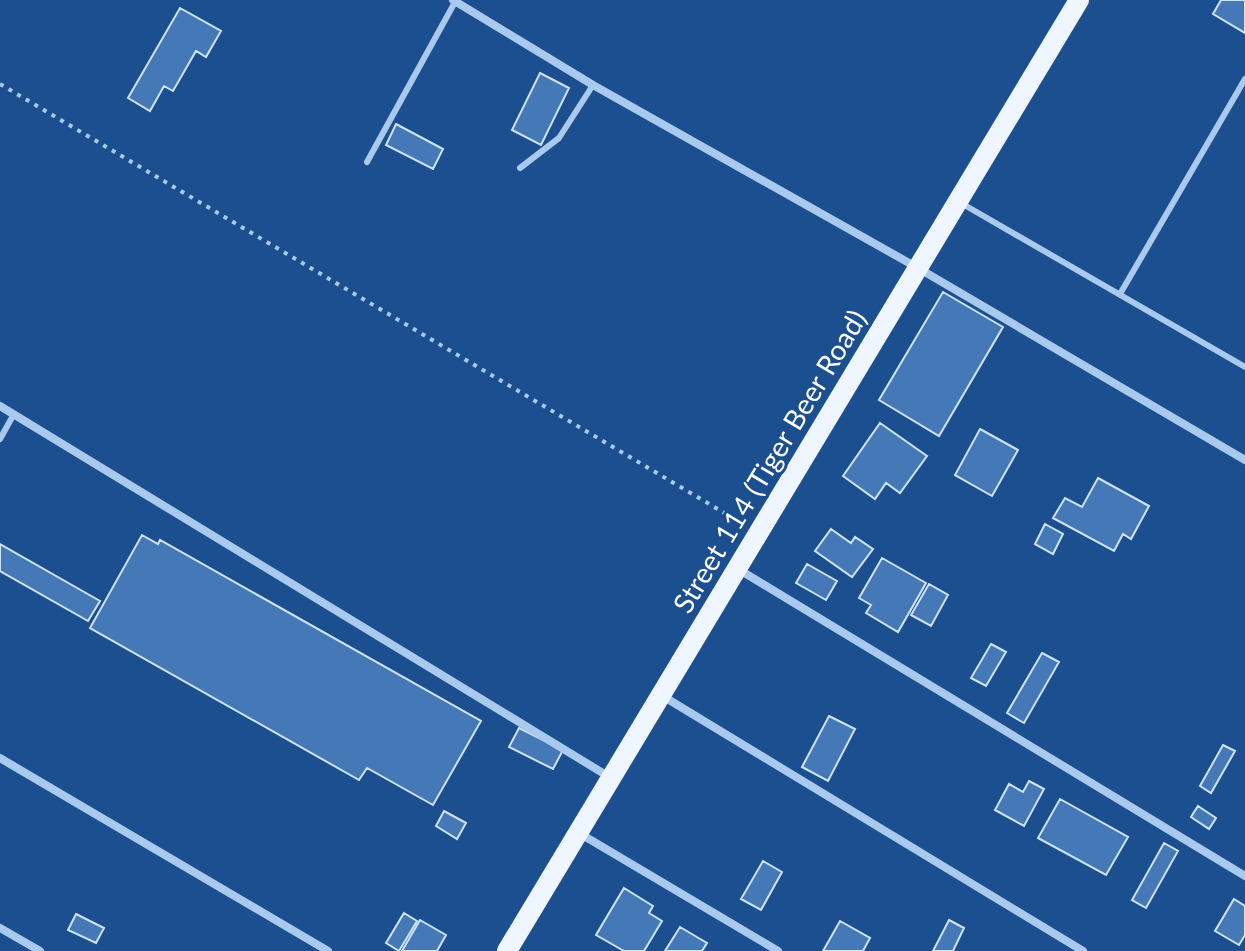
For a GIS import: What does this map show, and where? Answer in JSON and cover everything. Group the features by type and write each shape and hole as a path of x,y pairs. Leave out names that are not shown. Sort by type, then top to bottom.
{"main road":[{"name":"Street 114 (Tiger Beer Road)","path":"507,951 1079,0"}],"street":[{"path":"454,1 593,85 918,268 1245,460"},
{"path":"0,406 611,778"},
{"path":"737,569 1245,876"},
{"path":"661,695 1083,951"},
{"path":"0,758 328,951"},
{"path":"578,832 778,951"},
{"path":"0,928 40,951"}],"lane":[{"path":"367,162 454,1"},
{"path":"1120,294 1245,79"},
{"path":"520,168 559,138 593,85"},
{"path":"958,201 1245,367"},
{"path":"0,439 14,414"}],"path":[{"path":"0,84 759,533"}],"building":[{"path":"1221,0 1245,0 1245,33 1213,14"},
{"path":"180,8 221,31 206,57 196,51 173,91 164,86 150,111 128,98"},
{"path":"540,73 569,88 541,145 512,130"},
{"path":"396,124 443,149 433,169 386,145"},
{"path":"943,292 1003,327 939,436 879,400"},
{"path":"880,423 927,456 900,493 886,483 875,499 843,476"},
{"path":"980,429 1018,450 992,496 955,475"},
{"path":"1098,478 1149,506 1131,539 1123,534 1114,551 1053,518 1065,498 1082,507"},
{"path":"1045,524 1063,534 1053,554 1035,544"},
{"path":"831,529 851,543 855,537 873,549 852,577 815,551"},
{"path":"142,535 158,544 160,540 481,721 433,805 367,768 359,780 90,628"},
{"path":"0,544 100,601 88,621 0,571"},
{"path":"882,558 926,583 898,632 866,613 871,605 859,598"},
{"path":"807,564 837,581 826,600 796,583"},
{"path":"929,584 948,595 931,626 911,615"},
{"path":"991,644 1006,652 986,686 971,678"},
{"path":"1042,653 1059,662 1024,723 1007,713"},
{"path":"829,716 855,729 828,781 802,767"},
{"path":"519,728 563,750 553,769 509,747"},
{"path":"1223,745 1235,751 1211,793 1200,786"},
{"path":"1029,781 1044,789 1024,826 995,810 1009,784 1023,792"},
{"path":"1060,799 1128,837 1106,875 1038,838"},
{"path":"1198,806 1216,818 1209,829 1191,817"},
{"path":"444,811 466,823 457,839 436,826"},
{"path":"1164,843 1178,851 1146,908 1132,900"},
{"path":"763,861 782,872 761,910 741,899"},
{"path":"624,888 653,906 649,913 662,921 644,951 624,951 596,935"},
{"path":"1234,899 1245,906 1245,935 1239,945 1215,931"},
{"path":"404,913 417,921 399,951 386,943"},
{"path":"76,914 104,928 96,943 68,930"},
{"path":"420,920 446,935 437,951 402,951"},
{"path":"949,920 964,928 953,951 933,951"},
{"path":"840,921 870,938 863,951 823,951"},
{"path":"680,927 707,943 702,951 665,951"}]}
